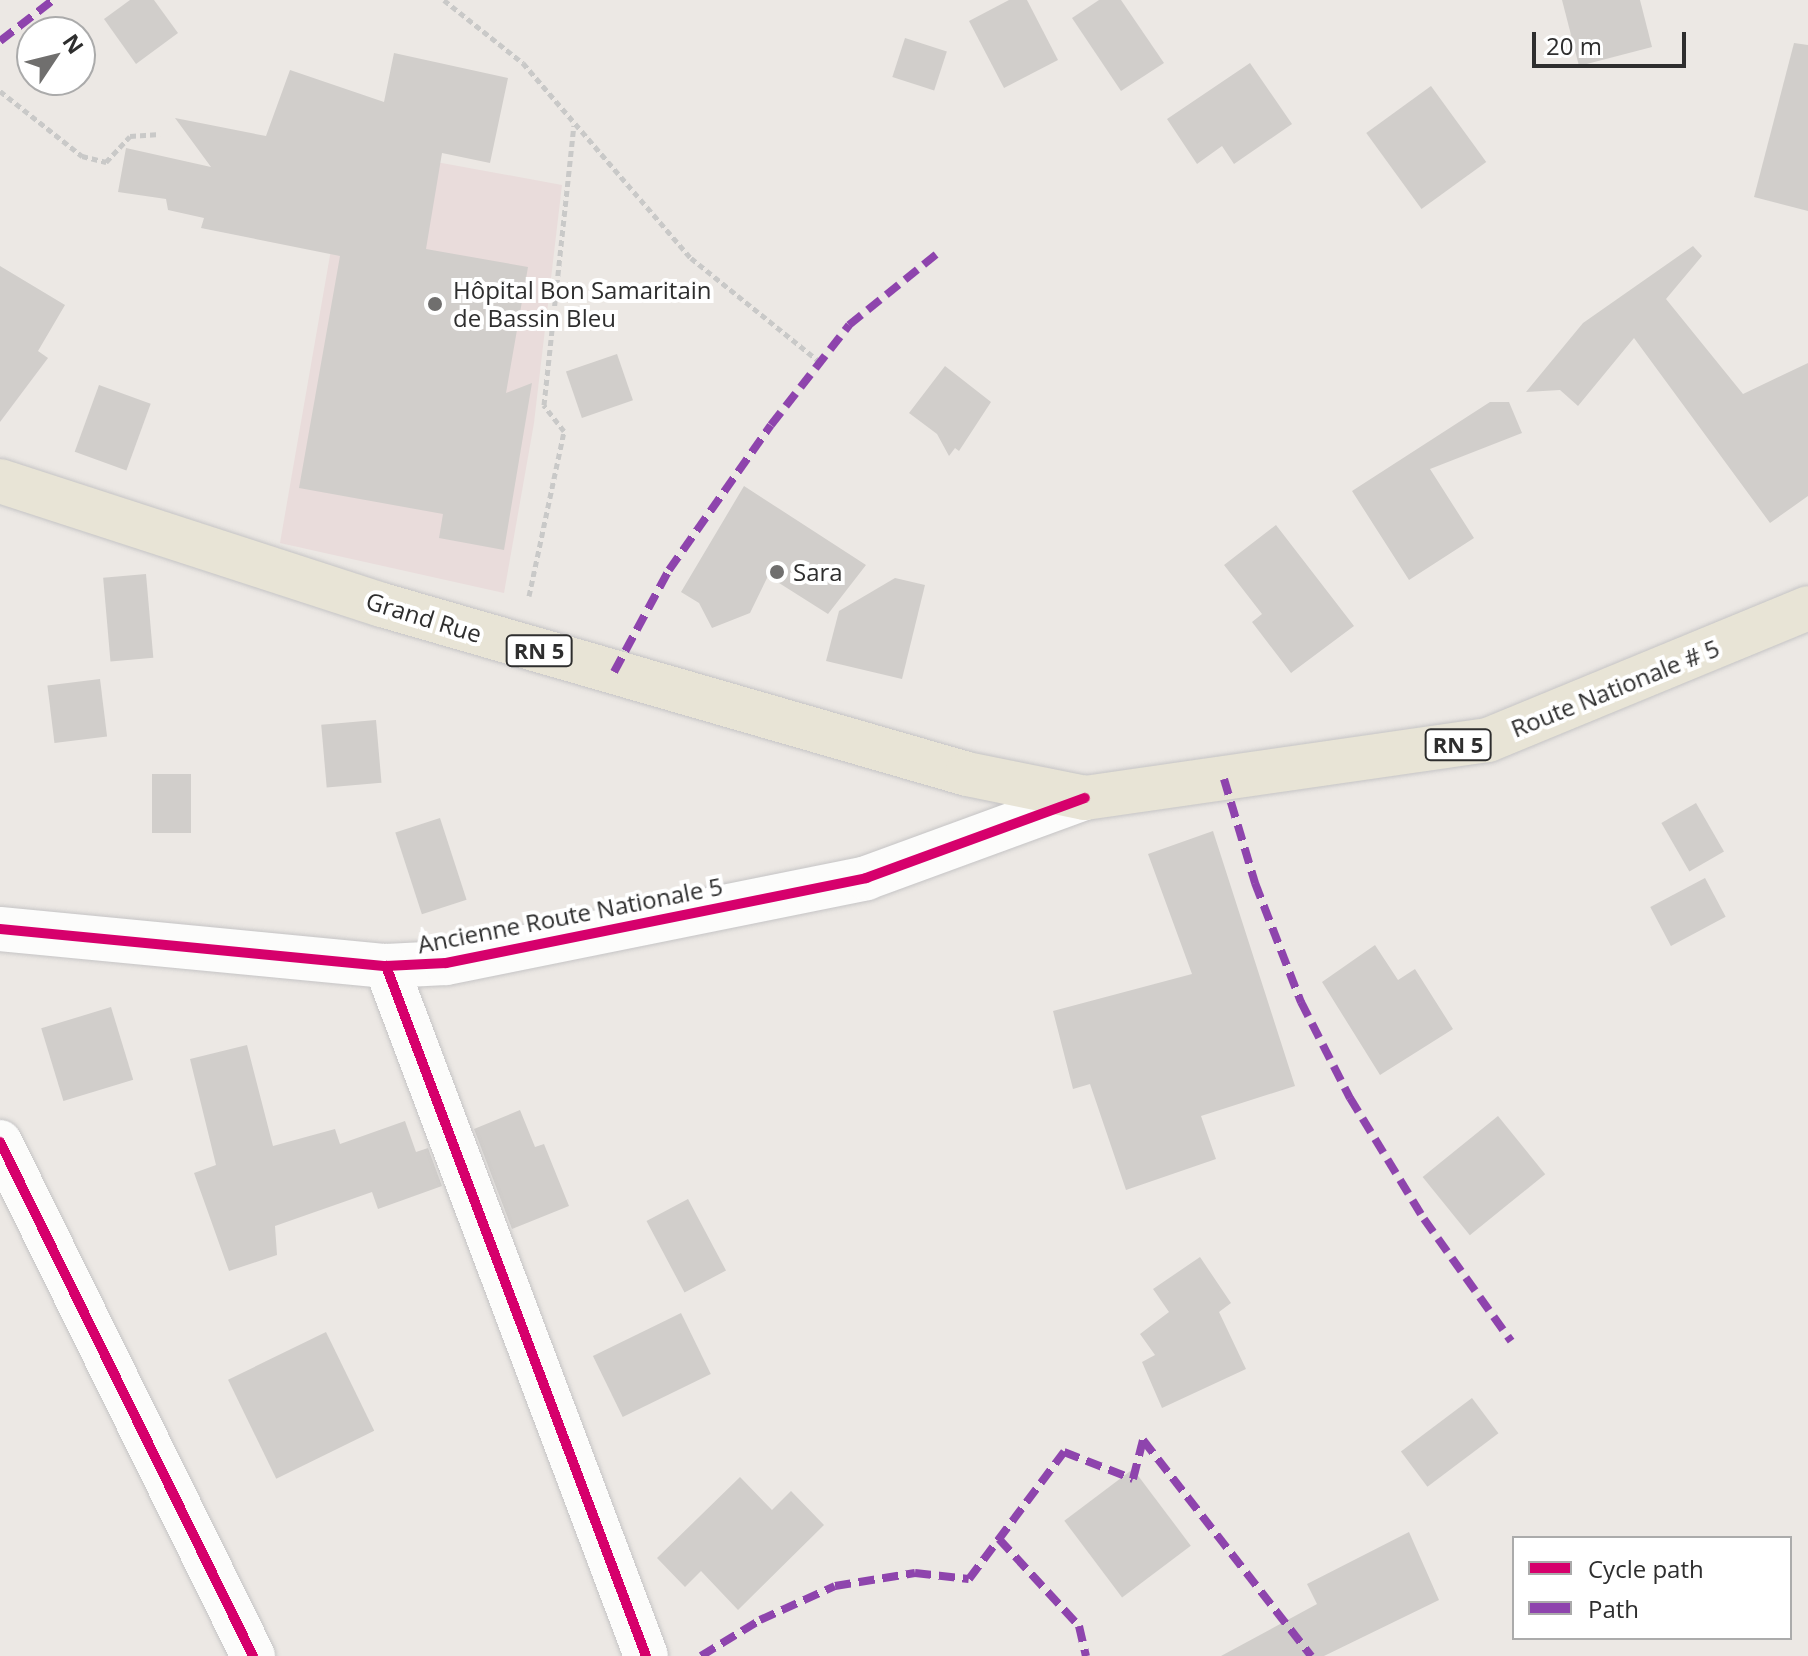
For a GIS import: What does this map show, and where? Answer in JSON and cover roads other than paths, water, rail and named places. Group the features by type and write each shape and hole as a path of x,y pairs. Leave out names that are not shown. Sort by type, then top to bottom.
{"main road":[{"name":"Grand Rue","path":"0,481 518,645 967,774 1085,798"},
{"name":"Route Nationale # 5","path":"1085,798 1488,740 1808,608"}],"street":[{"name":"Ancienne Route Nationale 5","path":"0,929 386,966 446,963 866,878 1085,798"},
{"path":"386,966 646,1656"},
{"path":"0,1142 253,1656"}],"place":[{"name":"Hôpital Bon Samaritain de Bassin Bleu","path":"435,304"},
{"name":"Sara","path":"777,572"}]}
